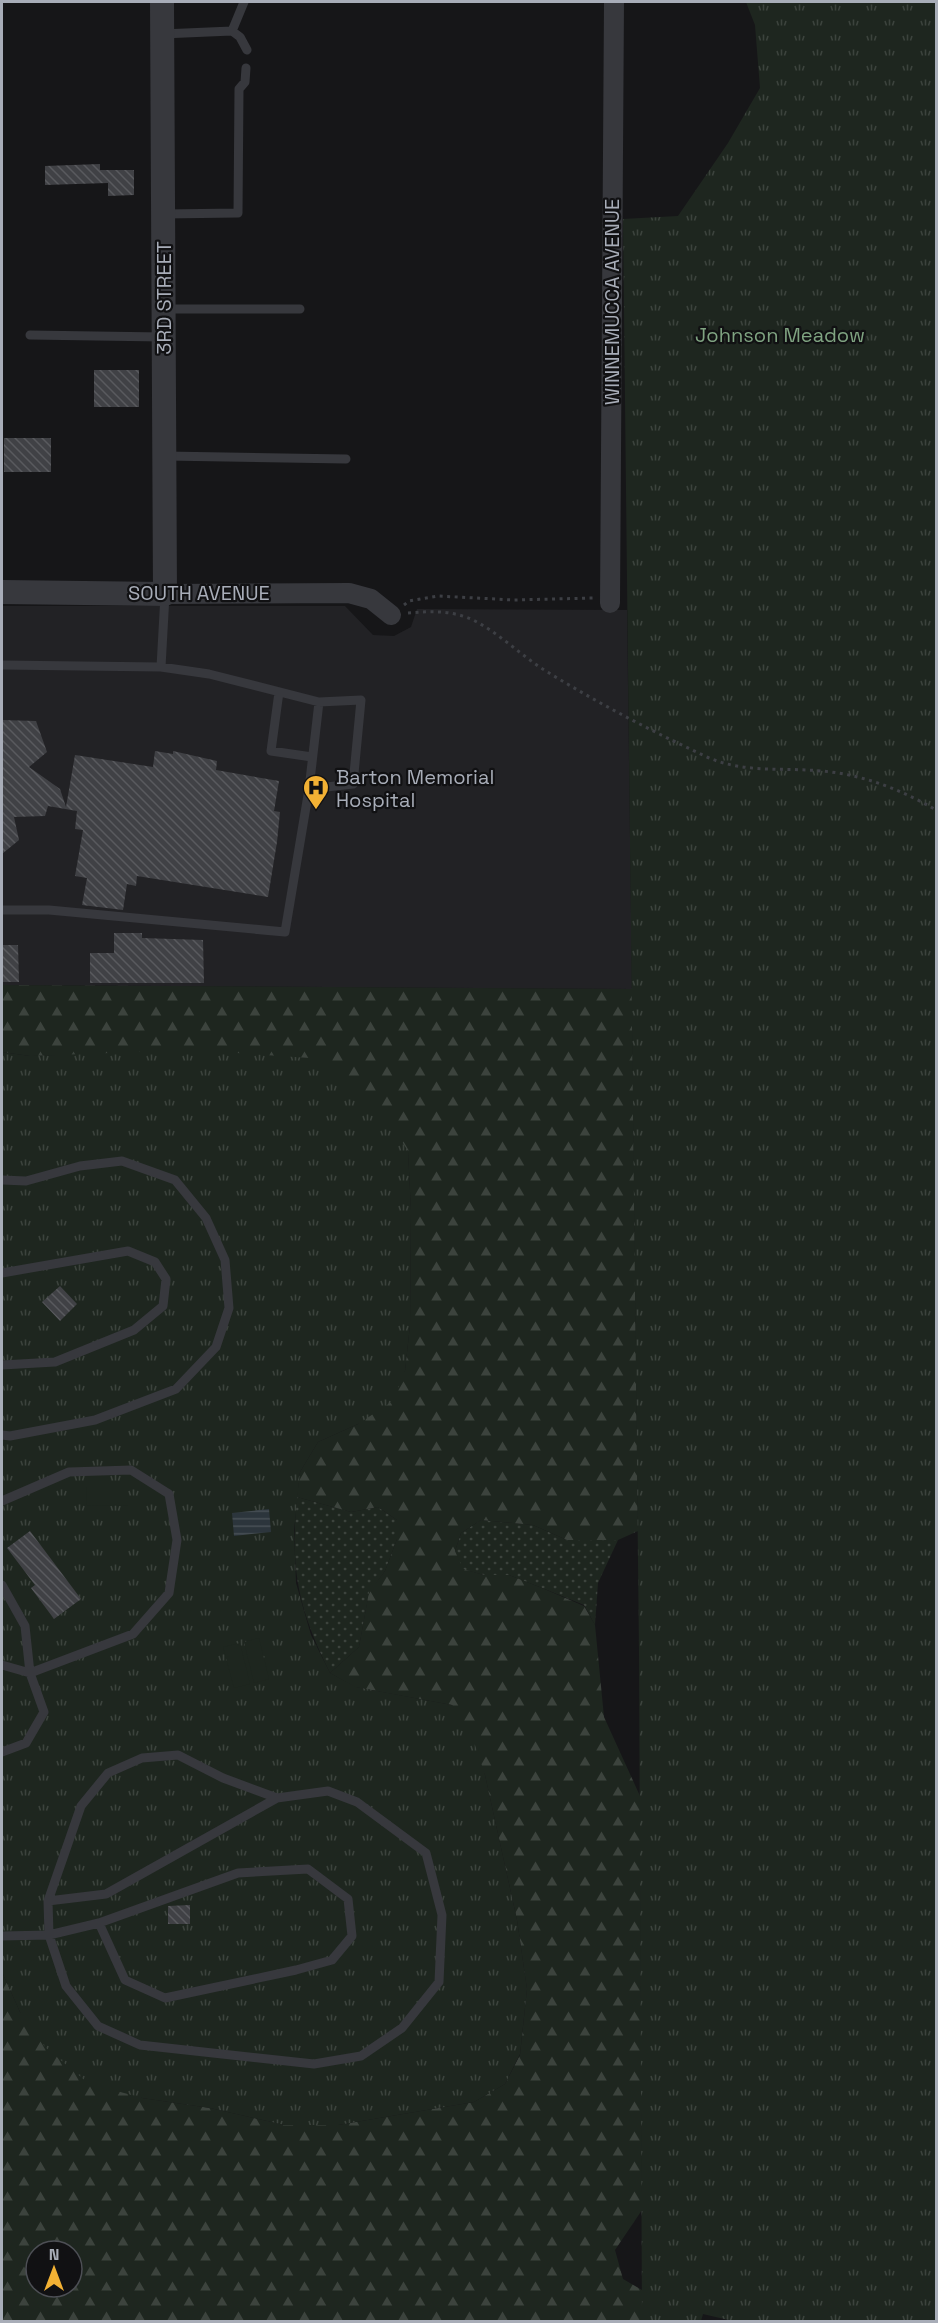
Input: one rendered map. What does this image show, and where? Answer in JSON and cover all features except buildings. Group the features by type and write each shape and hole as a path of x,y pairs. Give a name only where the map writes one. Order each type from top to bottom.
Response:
{"street":[{"name":"3RD STREET","path":"162,2 165,594"},
{"name":"WINNEMUCCA AVENUE","path":"610,603 614,2"},
{"name":"SOUTH AVENUE","path":"2,592 350,593 371,599 391,615"}],"lane":[{"path":"232,31 244,2"},
{"path":"162,34 232,31 240,37 247,50"},
{"path":"164,214 237,213 239,90 245,82 246,68"},
{"path":"165,309 300,309"},
{"path":"30,335 163,337"},
{"path":"165,456 346,459"},
{"path":"161,667 165,594"},
{"path":"2,665 161,667 209,674 319,702 362,700 353,784 309,789"},
{"path":"279,692 271,751 312,757"},
{"path":"2,910 50,910 285,932 309,789 319,702"},
{"path":"2,1180 26,1181 80,1166 122,1161 175,1180 206,1218 225,1260 229,1308 216,1347 176,1389 95,1420 10,1436 2,1435"},
{"path":"2,1273 128,1251 156,1262 166,1279 163,1306 134,1330 55,1362 2,1365"},
{"path":"2,1501 69,1472 131,1470 169,1494 177,1540 169,1593 133,1634 30,1673 2,1665"},
{"path":"2,1585 25,1626 30,1673 44,1712 26,1743 2,1752"},
{"path":"48,1901 106,1894 277,1798 328,1791 357,1802 426,1853 442,1915 439,1982 402,2028 361,2056 314,2064 140,2045 98,2026 66,1986 49,1935 48,1901 81,1806 108,1773 142,1758 178,1755 223,1778 277,1798"},
{"path":"2,1936 49,1935 99,1923 238,1873 308,1869 348,1899 352,1936 332,1960 297,1970 165,1998 125,1980 99,1923"}],"path":[{"path":"391,615 409,601 438,596 539,600 588,596 610,603"},
{"path":"391,615 431,610 451,612 475,621 541,667 603,704 726,764 736,767 822,771 860,777 914,798 936,810"}],"shaded area":[{"name":"Barton Memorial Hospital","path":"2,606 345,606 373,635 394,636 411,627 417,609 627,610 632,989 2,985"},
{"path":"269,1509 271,1532 234,1536 232,1513"}],"green space":[{"name":"Johnson Meadow","path":"746,2 936,2 936,2321 737,2322 703,2314 701,2321 642,2321 639,1649 623,219 678,216 728,143 760,88 755,25"},
{"path":"2,985 632,989 638,1531 618,1540 567,1540 533,1525 481,1520 461,1533 455,1551 463,1569 484,1575 509,1575 584,1606 595,1625 604,1717 640,1796 642,2210 615,2250 623,2279 642,2290 642,2321 2,2321 2,1972 20,2012 142,2098 210,2108 285,2125 338,2125 474,2102 505,2084 520,2055 527,1989 517,1920 485,1775 452,1705 355,1687 330,1673 359,1647 369,1592 385,1571 397,1539 397,1520 378,1507 351,1512 297,1497 300,1472 318,1442 358,1424 405,1371 410,1325 411,1211 408,1151 90,1055 30,1056 2,1052"},
{"path":"191,1050 310,1058 365,1094 387,1119 408,1151 411,1211 410,1325 405,1371 393,1401 358,1424 318,1442 300,1472 294,1531 296,1583 311,1635 330,1673 356,1687 452,1705 470,1730 485,1775 517,1920 527,1989 520,2054 505,2084 474,2102 338,2125 285,2125 210,2108 142,2098 88,2083 45,2047 20,2012 2,1972 2,1052 30,1056"},
{"path":"87,1487 128,1487 128,1506 86,1505"},
{"path":"297,1497 351,1512 378,1507 397,1520 397,1539 385,1571 369,1593 359,1647 330,1673 310,1628 299,1588 295,1546"},
{"path":"481,1520 533,1525 567,1540 618,1540 598,1583 595,1625 584,1605 509,1575 484,1575 462,1569 455,1551 461,1533"},
{"path":"259,1638 269,1679 254,1683 244,1642"},
{"path":"240,1643 250,1684 234,1688 223,1647"}],"place":[{"name":"Barton Memorial Hospital","path":"316,811"}]}
